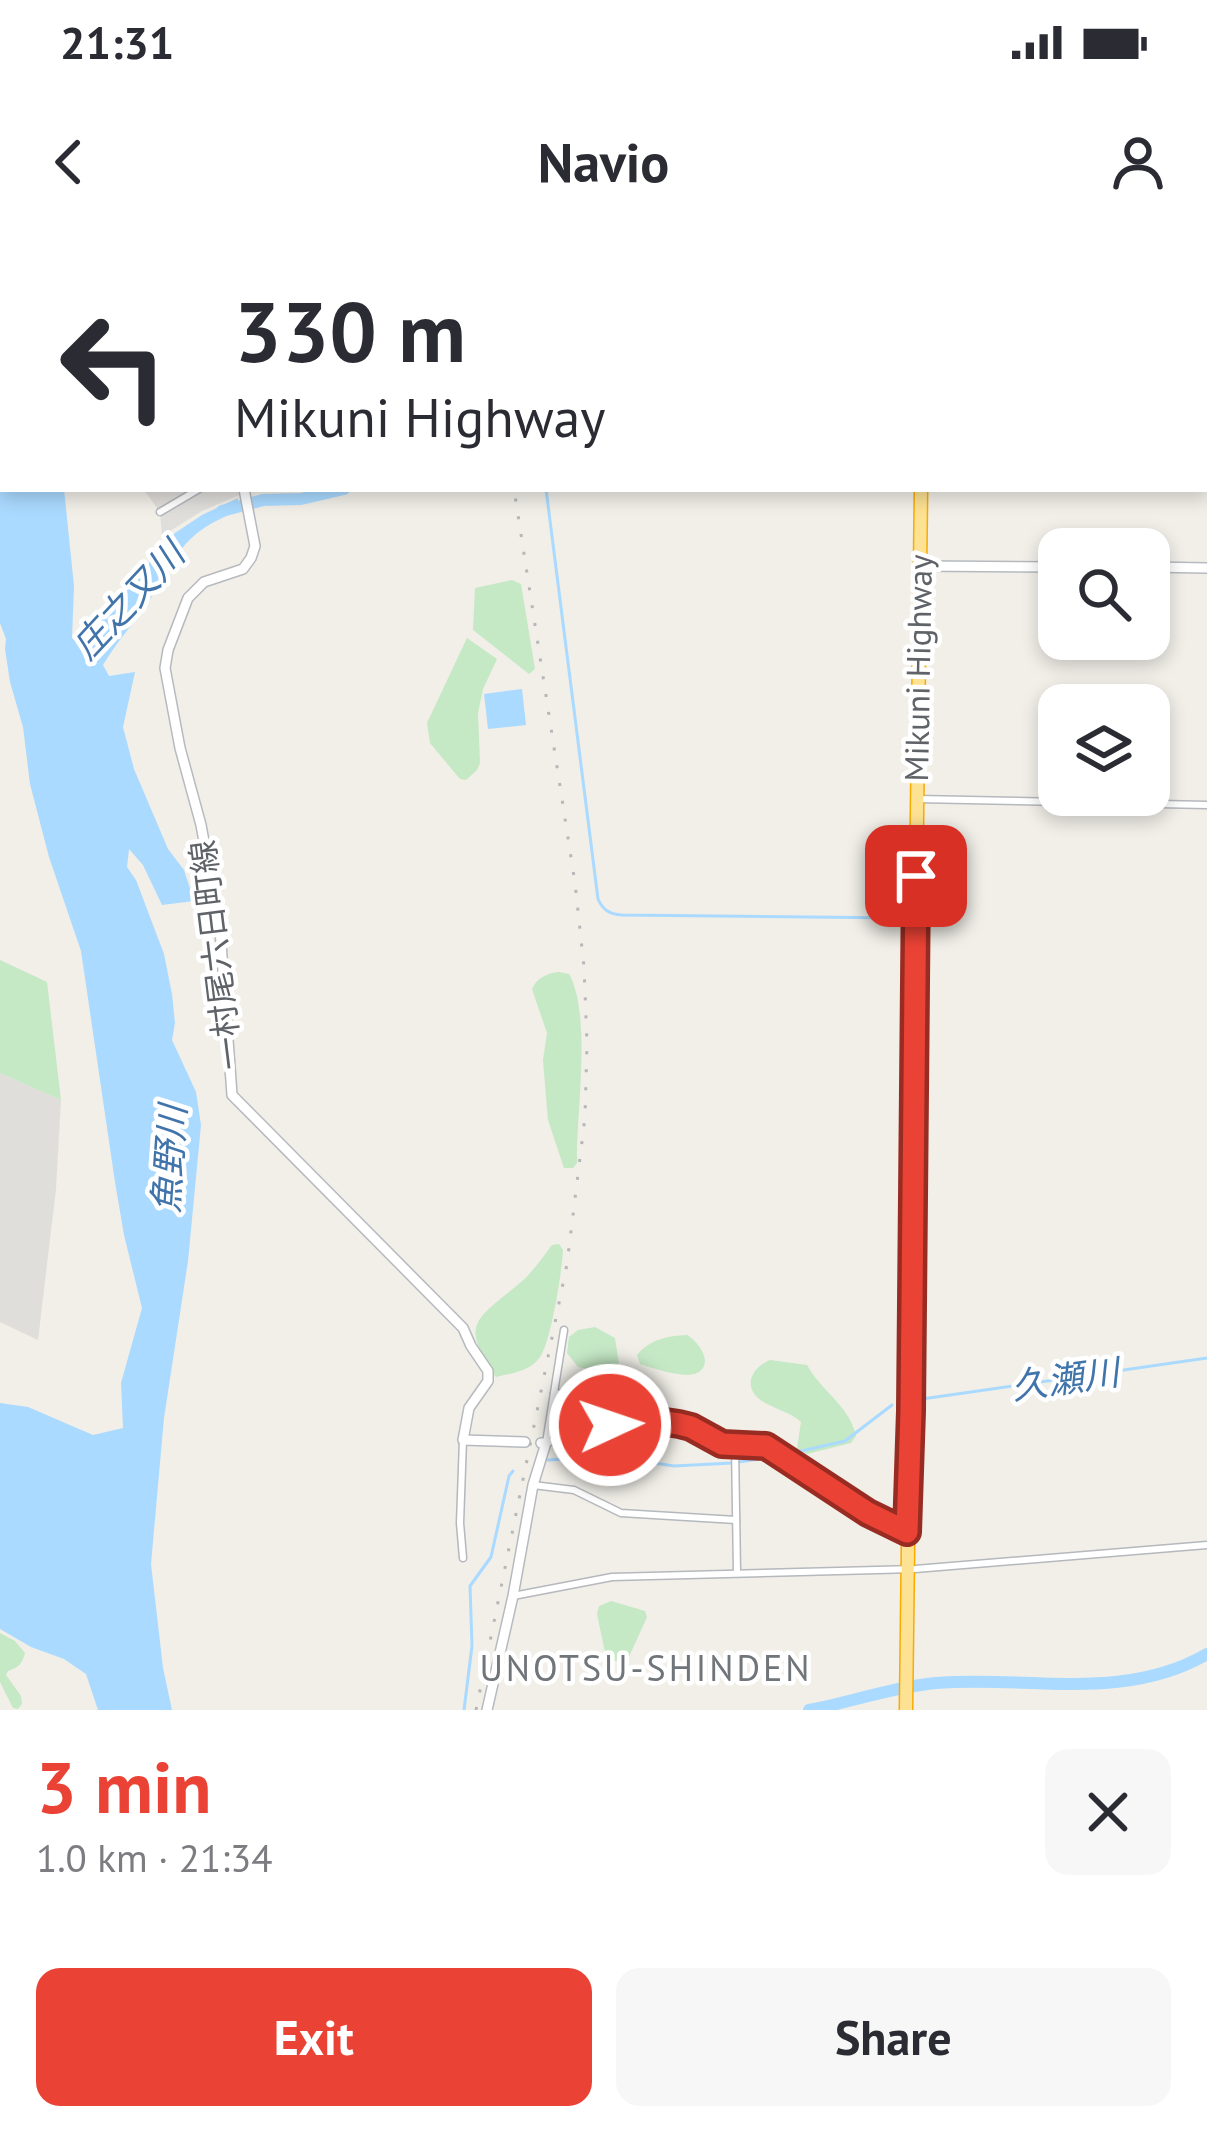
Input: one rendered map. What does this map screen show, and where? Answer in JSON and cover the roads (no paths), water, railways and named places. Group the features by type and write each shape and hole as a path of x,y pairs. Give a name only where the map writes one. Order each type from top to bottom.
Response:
{"highway":[{"name":"Mikuni Highway","path":"906,1704 920,492"}],"main road":[{"name":"一村尾六日町線","path":"244,492 255,546 243,568 204,583 188,598 165,668 220,929 232,1095 463,1328 488,1371 488,1381 469,1408 463,1440"},
{"path":"920,566 1038,567"},
{"path":"1170,567 1207,568"},
{"path":"463,1440 525,1442"},
{"path":"487,1710 543,1443"}],"street":[{"path":"160,512 194,492"},
{"path":"917,800 1207,805"},
{"path":"564,1330 543,1443 629,1421 691,1427 722,1444 773,1450 868,1513 907,1532"},
{"path":"554,1393 585,1396 587,1432"},
{"path":"463,1440 460,1522 464,1558"},
{"path":"735,1445 736,1572"},
{"path":"533,1485 574,1490 621,1513 736,1520"},
{"path":"513,1596 612,1577 907,1569 1207,1545"},
{"path":"496,1667 531,1665"}],"water":[{"name":"魚野川","path":"0,492 64,492 74,586 72,638 80,643 175,533 238,498 236,512 202,529 182,549 103,665 109,676 135,672 123,727 134,769 168,849 184,870 194,901 162,905 143,865 129,849 127,867 164,954 175,1023 172,1040 196,1092 201,1125 188,1261 164,1418 151,1564 172,1710 98,1710 86,1674 0,1629 0,1403 28,1407 93,1435 123,1428 121,1383 142,1308 124,1235 81,951 30,784 0,623"},
{"path":"522,689 526,725 488,729 484,694"}],"waterway":[{"name":"庄之又川","path":"222,511 263,500 331,492"},
{"path":"546,492 602,906 622,915 901,918"},
{"name":"久瀬川","path":"922,1399 1207,1358"},
{"name":"久瀬川","path":"788,1454 845,1441 892,1405"},
{"name":"久瀬川","path":"548,1460 609,1456 674,1466 778,1456"},
{"name":"久瀬川","path":"464,1710 472,1646 470,1586 491,1557 513,1471"},
{"path":"809,1710 936,1683 1108,1683 1175,1669 1207,1654"}],"railway":[{"path":"476,1710 567,1264 585,1117 584,967 575,883 514,492"}],"district":[{"name":"UNOTSU-SHINDEN","path":"646,1668"}]}
